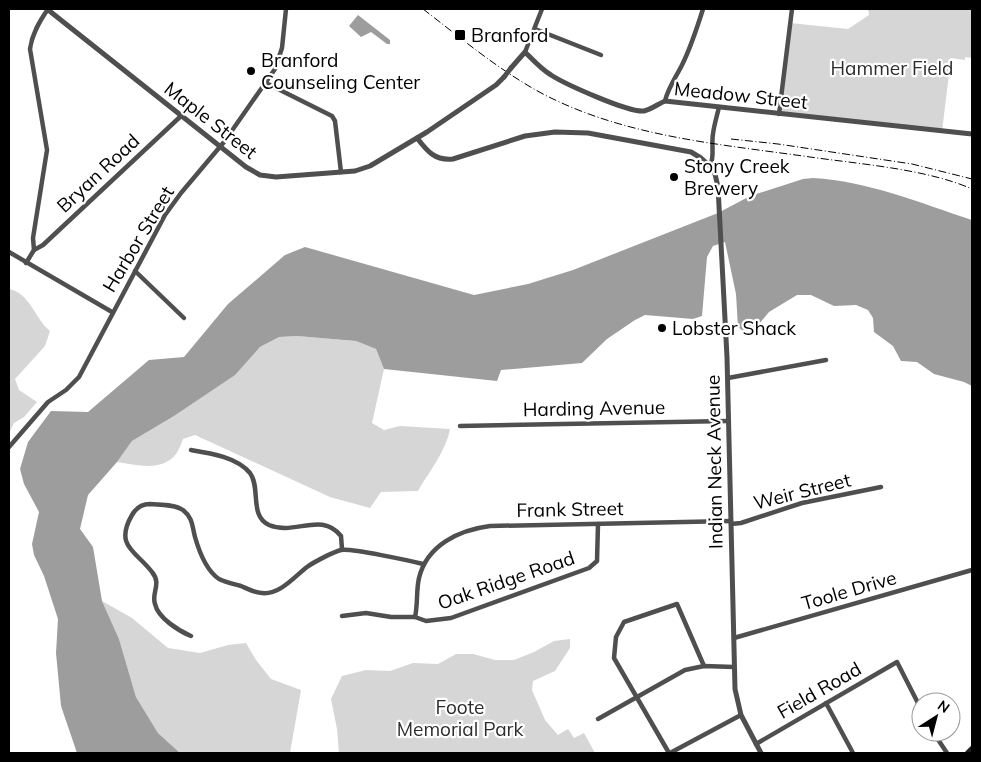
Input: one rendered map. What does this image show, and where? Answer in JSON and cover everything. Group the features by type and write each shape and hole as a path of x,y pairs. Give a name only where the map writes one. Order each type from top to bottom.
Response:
{"main road":[{"path":"968,753 972,749"}],"street":[{"path":"26,263 34,250 33,238 47,150 30,49 35,30 47,9"},
{"name":"Maple Street","path":"47,9 250,170 266,176 276,177 355,171 370,166 417,138 496,85 525,52"},
{"name":"Harbor Street","path":"9,447 48,402 66,390 79,377 112,312 173,203 219,147 266,83 279,60 286,9"},
{"path":"525,52 542,9"},
{"path":"665,101 667,92 683,64 693,40 703,9"},
{"path":"779,114 792,9"},
{"path":"535,29 601,55"},
{"name":"Meadow Street","path":"525,52 549,74 560,81 623,106 642,111 665,101 972,134"},
{"path":"266,83 332,116 335,121 341,172"},
{"name":"Indian Neck Avenue","path":"719,107 713,133 711,148 713,159 710,166 717,180 728,378 734,667 736,697 741,715 761,753"},
{"name":"Bryan Road","path":"34,250 43,245 181,116"},
{"path":"417,138 433,155 446,160 525,136 555,132 588,133 684,150 696,155 710,166"},
{"path":"9,252 112,312"},
{"path":"135,271 184,318"},
{"path":"728,378 826,360"},
{"name":"Harding Avenue","path":"460,426 728,421"},
{"path":"191,450 225,458 246,468 254,480 258,512 265,522 283,528 320,524 328,525 337,530 341,536 342,550"},
{"name":"Weir Street","path":"731,523 741,523 772,511 802,503 881,487"},
{"path":"191,636 171,626 159,612 154,604 157,581 153,572 130,549 126,541 125,528 138,508 145,504 177,507 183,510 192,520 195,537 208,568 215,576 221,580 263,594 272,593 293,580 308,567 342,550 423,564 418,586 418,604 415,618"},
{"name":"Frank Street","path":"423,564 430,554 447,540 455,535 478,527 731,523"},
{"name":"Oak Ridge Road","path":"342,616 366,613 415,618 426,621 451,618 589,568 597,561 598,524"},
{"name":"Toole Drive","path":"734,638 972,570"},
{"path":"704,666 677,604 624,622 616,637 614,658 669,753 741,715"},
{"name":"Field Road","path":"756,744 897,662 912,692"},
{"path":"598,719 686,670 704,666 734,667"},
{"path":"826,703 853,753"},
{"path":"940,742 947,753"}],"green space":[{"name":"Hammer Field","path":"868,9 972,9 972,58 965,57 965,60 951,58 942,131 779,114 790,23 848,29 869,15"},
{"path":"9,289 16,291 27,301 50,331 45,346 15,379 19,390 37,402 24,417 14,423 9,433"},
{"path":"297,336 356,341 376,349 384,369 372,423 384,430 400,426 450,429 441,453 418,491 381,492 370,508 330,497 195,435 183,439 176,454 164,463 141,466 117,462 132,441 174,416 234,375 260,347 279,337"},
{"path":"102,601 132,618 168,648 200,653 228,645 246,643 271,679 301,690 290,753 180,753 158,733 136,697 119,639"},
{"name":"Foote Memorial Park","path":"570,639 570,648 555,671 533,681 532,690 545,720 558,735 568,729 574,738 584,733 595,753 339,753 337,729 331,699 342,676 366,670 390,671 413,663 438,664 456,654 473,654 495,660 514,660 554,641"}],"shaded area":[{"path":"358,15 390,40 390,44 387,44 371,32 361,37 349,26"},
{"path":"813,178 854,183 874,188 972,220 972,386 934,374 917,362 901,361 893,346 874,332 873,318 868,310 856,305 834,306 811,295 797,295 769,312 754,330 743,331 738,327 736,294 725,242 713,246 707,257 702,316 693,319 645,315 607,339 582,363 501,370 497,381 384,369 376,349 356,341 297,336 279,337 260,347 235,375 174,416 132,441 117,462 88,495 80,529 93,547 102,601 119,639 136,697 158,733 180,753 77,753 61,706 56,653 58,619 44,576 34,555 32,544 39,512 24,484 20,469 28,442 51,411 88,412 149,360 184,357 228,304 285,255 305,247 474,295 528,284 573,270 718,213 750,196 803,179"}],"railway":[{"path":"423,9 482,54 527,85 575,109 607,120 674,137 707,143 914,172 954,182 972,189"},
{"path":"731,139 912,164 972,179"}],"place":[{"name":"Branford","path":"460,35"},
{"name":"Branford Counseling Center","path":"251,71"},
{"name":"Stony Creek Brewery","path":"674,177"},
{"name":"Lobster Shack","path":"662,328"}]}
